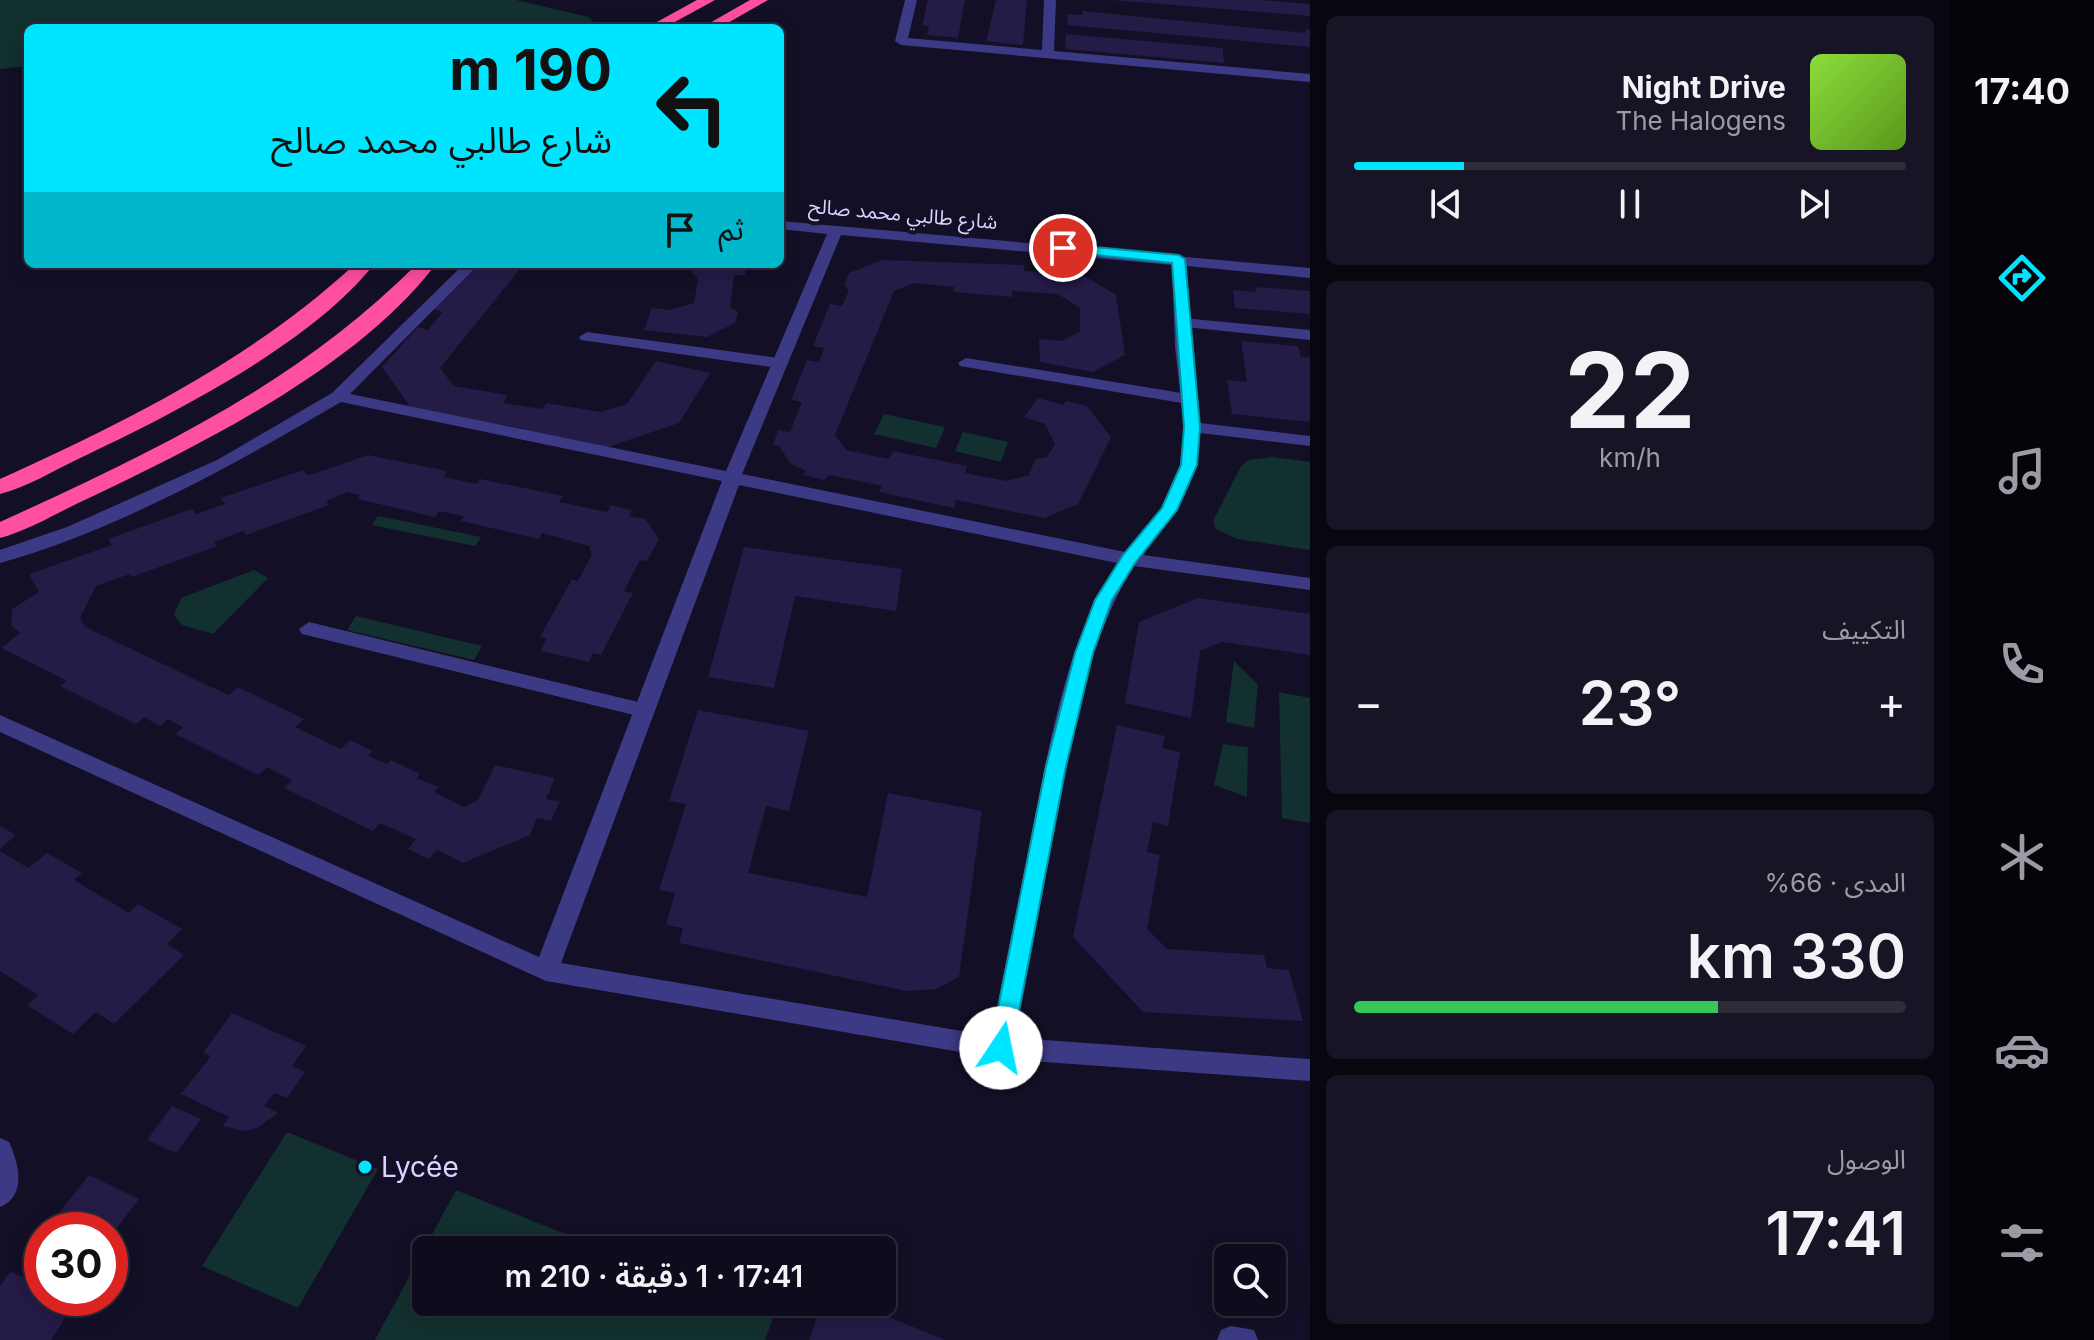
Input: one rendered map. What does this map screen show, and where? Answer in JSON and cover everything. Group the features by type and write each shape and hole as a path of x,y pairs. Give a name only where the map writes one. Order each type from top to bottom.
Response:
{"highway":[{"path":"661,24 708,0"},
{"path":"716,24 761,0"},
{"path":"0,487 82,450 211,382 314,313 361,268"},
{"path":"0,531 200,435 269,394 349,338 423,268"}],"street":[{"path":"911,0 901,41 1310,78"},
{"path":"1048,54 1050,0"},
{"name":"شارع طالبي محمد صالح","path":"784,225 1310,273"},
{"path":"546,971 642,710 733,476 836,229"},
{"path":"1001,1048 1056,766 1084,653 1103,600 1129,559 1169,510 1189,465 1192,427 1179,259"},
{"path":"0,557 73,531 223,464 338,397 468,268"},
{"path":"1182,323 1310,335"},
{"path":"587,337 778,363"},
{"path":"966,363 1188,399"},
{"path":"338,397 1129,559 1310,584"},
{"path":"1192,427 1310,441"},
{"path":"309,629 642,710"},
{"path":"0,723 546,971 1001,1048 1310,1070"},
{"path":"0,1150 6,1187 0,1195"},
{"path":"1231,1340 1244,1340"}],"green space":[{"path":"0,0 516,0 589,17 595,24 24,24 24,66 0,69"},
{"path":"884,414 945,427 936,448 874,434"},
{"path":"963,432 1008,442 1001,462 955,451"},
{"path":"1272,457 1310,462 1310,550 1237,539 1216,529 1213,521 1241,466 1249,460"},
{"path":"378,516 481,537 475,546 372,525"},
{"path":"254,570 268,578 213,634 182,625 174,615 181,598"},
{"path":"356,616 482,646 474,660 347,630"},
{"path":"1234,661 1258,685 1254,728 1226,722"},
{"path":"1279,692 1310,698 1310,823 1282,818"},
{"path":"1223,744 1248,747 1247,797 1214,785"},
{"path":"287,1132 378,1169 298,1308 202,1266"},
{"path":"456,1190 570,1236 431,1236"},
{"path":"412,1271 412,1316 773,1318 765,1340 375,1340"}],"building":[{"path":"928,0 965,0 958,38 927,35 929,26 922,25"},
{"path":"996,0 1027,0 1023,45 986,41"},
{"path":"1111,0 1261,0 1310,4 1310,16"},
{"path":"1082,11 1306,33 1305,29 1310,30 1310,47 1067,25 1068,14 1082,15"},
{"path":"1066,34 1223,48 1224,63 1065,49"},
{"path":"882,260 1024,265 1024,271 1083,275 1116,295 1125,355 1093,372 1040,362 1039,339 1061,341 1080,332 1080,308 1058,294 1012,291 1012,297 953,292 954,287 914,283 894,291 835,435 846,450 889,459 893,451 967,466 965,473 1006,481 1029,475 1035,459 1047,457 1055,444 1045,424 1024,417 1038,398 1063,405 1067,401 1087,406 1111,437 1078,504 1044,518 956,500 954,508 879,492 882,486 830,475 824,480 803,475 806,471 791,464 779,446 773,445 778,430 790,432 802,402 791,400 807,360 819,362 824,348 813,346 830,304 842,306 849,290 844,286 849,273"},
{"path":"468,268 521,268 440,368 454,386 507,395 503,403 543,409 546,403 601,412 627,404 656,361 710,373 679,423 599,450 521,434 524,429 498,424 494,430 416,415 382,367 418,327 428,330 443,312 432,309"},
{"path":"688,268 746,268 745,275 734,275 730,307 738,312 735,323 707,337 644,330 652,308 670,310 694,303 698,279"},
{"path":"1255,287 1310,291 1310,314 1235,308 1233,290 1256,292"},
{"path":"1241,341 1298,346 1301,357 1310,358 1310,422 1232,414 1227,380 1247,382"},
{"path":"368,455 447,471 443,477 477,484 480,479 563,496 559,502 607,512 611,505 632,510 629,516 645,519 659,539 647,561 640,560 624,591 633,593 601,655 593,653 589,662 541,651 547,638 540,637 572,579 578,581 592,555 589,546 542,533 539,539 461,521 464,516 439,511 435,517 357,499 360,495 348,492 326,501 329,505 246,535 243,531 214,542 217,546 132,577 130,574 96,586 80,618 85,627 229,695 238,687 304,719 295,727 341,749 350,740 372,751 368,756 387,764 391,760 420,774 417,778 439,787 434,792 464,807 478,800 495,765 555,778 546,799 560,801 551,821 537,818 530,835 463,863 437,850 429,859 408,849 416,839 380,823 373,831 284,788 292,780 267,767 258,775 175,734 183,727 168,719 160,726 144,717 136,724 60,686 67,681 1,648 20,633 11,625 12,609 39,592 29,574 112,545 108,539 192,509 196,514 225,504 221,498 303,470 307,475"},
{"path":"744,547 902,569 896,611 795,596 774,688 708,677"},
{"path":"1198,598 1310,614 1310,655 1222,642 1200,651 1191,718 1125,703 1139,622"},
{"path":"698,710 809,731 789,811 766,806 748,873 867,897 888,793 982,811 959,977 936,989 907,991 679,943 683,928 666,925 675,893 659,890 686,804 669,801"},
{"path":"1117,725 1165,736 1162,748 1180,752 1168,826 1153,822 1147,852 1160,855 1147,929 1167,949 1264,955 1267,968 1289,970 1303,1021 1143,1012 1073,937"},
{"path":"0,826 16,835 0,849"},
{"path":"0,851 28,868 47,853 82,873 74,880 129,913 138,904 182,929 167,944 184,955 114,1024 96,1012 73,1034 27,1005 38,995 0,971"},
{"path":"232,1013 306,1046 292,1066 305,1072 287,1098 274,1093 264,1106 278,1113 257,1128 245,1131 223,1126 229,1117 181,1094 211,1056 203,1053"},
{"path":"172,1106 201,1119 176,1153 147,1140"},
{"path":"89,1175 139,1199 128,1213 60,1212"},
{"path":"10,1272 24,1277 24,1316 66,1316 51,1340 0,1340 0,1286"},
{"path":"817,1316 886,1316 945,1340 809,1340"}],"place":[{"name":"Lycée","path":"365,1167"}],"route":[{"path":"1001,1048 1056,766 1084,653 1103,600 1129,559 1169,510 1189,465 1192,427 1183,347 1179,259 1063,248"}]}
